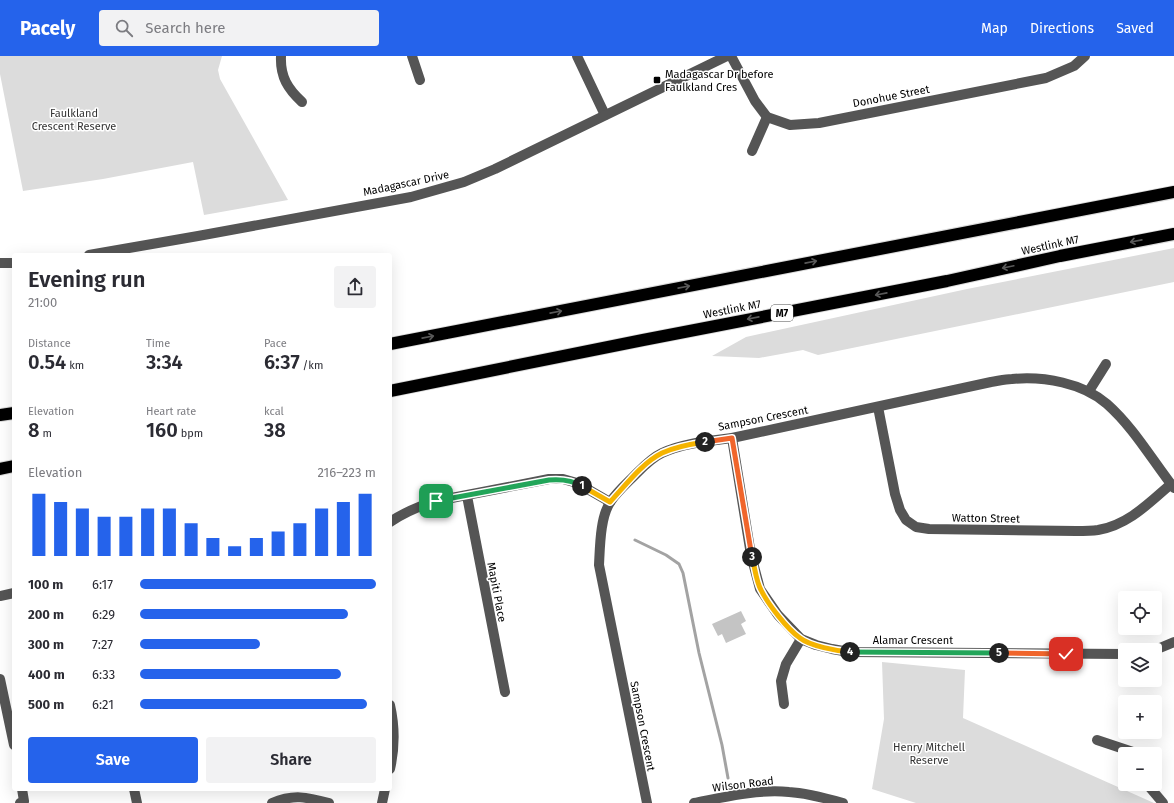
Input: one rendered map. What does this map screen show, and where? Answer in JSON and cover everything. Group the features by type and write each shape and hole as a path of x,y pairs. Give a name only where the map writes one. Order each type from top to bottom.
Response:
{"highway":[{"path":"392,344 1174,192"},
{"name":"Westlink M7","path":"392,391 947,281 1060,256 1174,234"},
{"path":"0,415 12,413"},
{"path":"0,465 12,463"},
{"path":"0,469 12,466"}],"street":[{"path":"281,56 282,73 286,83 291,92 302,102"},
{"path":"412,56 412,60 420,80"},
{"path":"577,56 605,115"},
{"name":"Madagascar Drive","path":"100,253 411,197 445,188 495,170 727,56"},
{"path":"731,56 755,101 767,117 752,151"},
{"name":"Donohue Street","path":"767,117 790,125 819,123 1046,78 1074,66 1085,56"},
{"path":"0,263 12,264"},
{"path":"1088,391 1106,364"},
{"name":"Sampson Crescent","path":"647,803 599,565 602,528 610,502 646,464 662,453 694,444 732,438 991,382 1013,378 1040,379 1065,383 1088,391 1107,404 1125,423 1172,486"},
{"name":"Watton Street","path":"878,407 895,494 900,510 906,520 916,527 929,529 1098,530 1114,526 1128,519 1172,486"},
{"name":"Alamar Crescent","path":"732,438 751,555 760,589 778,615 800,639 826,648 849,652 1118,654"},
{"path":"392,521 402,514 436,501 549,480 563,479 577,483 610,502"},
{"name":"Mapiti Place","path":"467,496 505,692"},
{"path":"0,596 12,593"},
{"path":"784,704 781,681 786,664 800,639"},
{"path":"1162,647 1174,642"},
{"path":"0,679 12,735"},
{"path":"392,713 395,735 392,759"},
{"path":"1097,740 1118,747"},
{"path":"22,791 22,802"},
{"path":"134,791 137,803"},
{"path":"382,803 385,791"},
{"name":"Wilson Road","path":"694,803 742,794 776,791 806,794 843,803"},
{"path":"1153,791 1163,803"},
{"path":"272,803 296,797 329,803"}],"green space":[{"name":"Faulkland Crescent Reserve","path":"0,56 222,56 218,70 220,79 288,200 204,215 193,162 103,179 23,191 0,74"},
{"path":"1174,248 1174,282 818,355 803,350 759,358 712,356 746,337 967,289"},
{"name":"Henry Mitchell Reserve","path":"882,662 965,670 963,718 1118,787 1118,791 1127,791 1154,803 916,803 872,789 884,719"}],"building":[{"path":"741,611 746,621 741,624 746,634 726,643 722,634 718,636 712,624"}],"waterway":[{"path":"635,540 666,555 679,564 683,573 699,653 722,745 728,778"}],"place":[{"name":"Madagascar Dr before Faulkland Cres","path":"657,80"}],"route":[{"path":"436,501 549,480 563,479 577,483 610,502 646,464 662,453 694,444 732,438 751,555 760,589 778,615 800,639 816,645 849,652 1066,654"}]}
